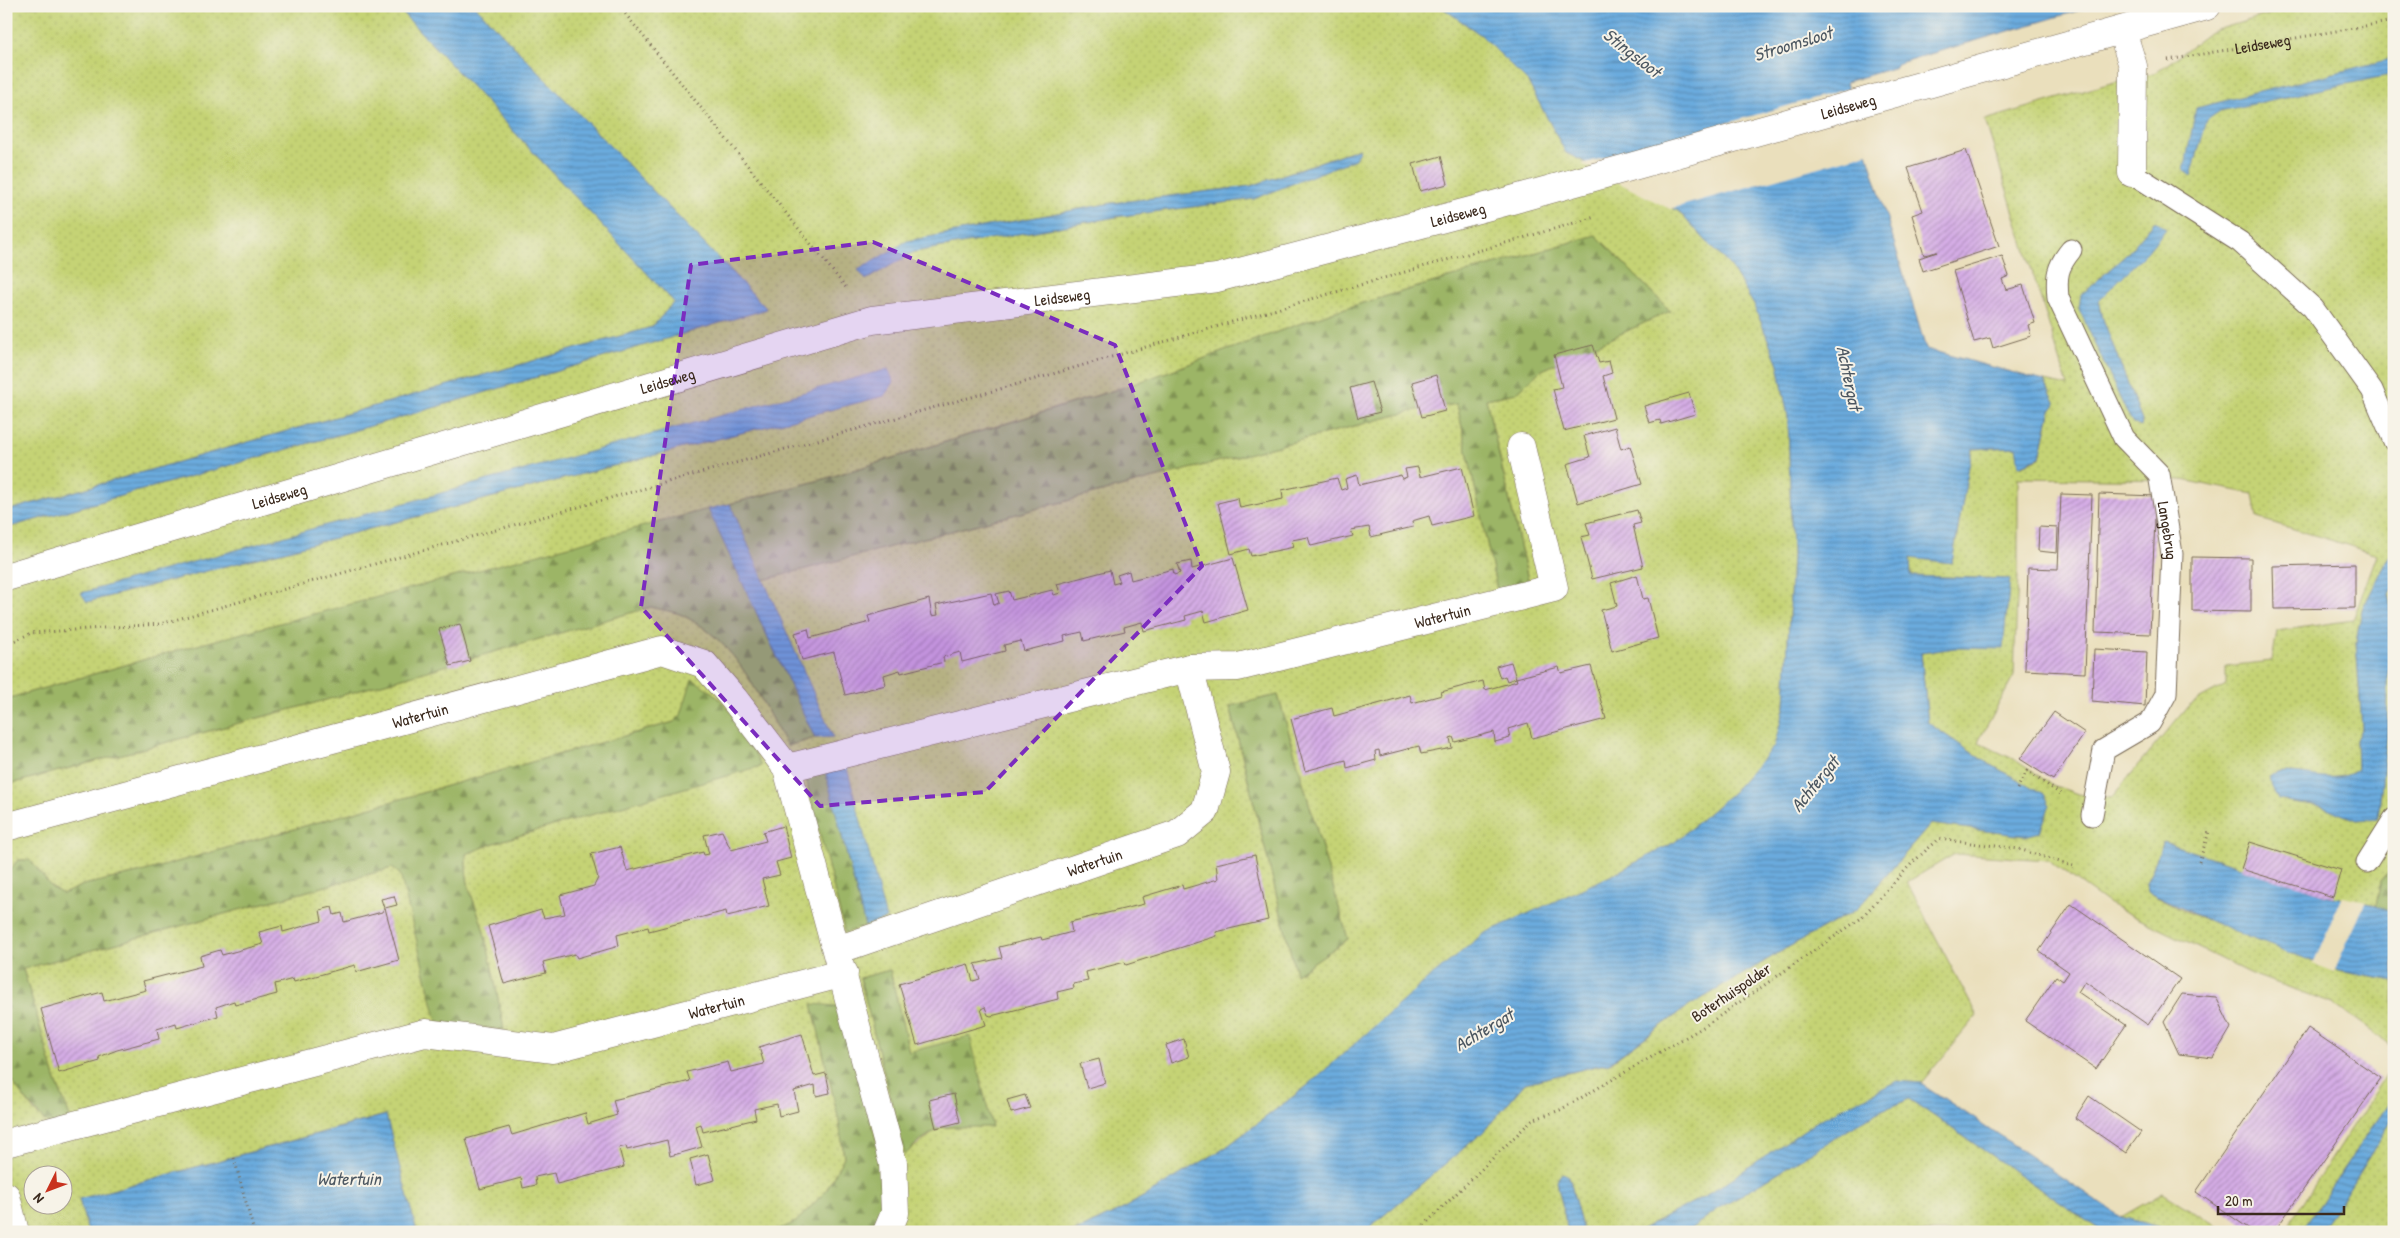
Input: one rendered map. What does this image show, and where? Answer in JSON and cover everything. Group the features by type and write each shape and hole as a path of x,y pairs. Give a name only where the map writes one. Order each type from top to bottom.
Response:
{"street":[{"name":"Leidseweg","path":"6,576 872,320 1217,278 1501,203 1979,68 2122,31 2207,6"},
{"path":"2122,31 2133,66 2132,173"},
{"name":"Watertuin","path":"787,768 1189,668 1238,667 1554,588 1521,447"},
{"name":"Watertuin","path":"6,827 662,650 704,664 734,699 787,768 893,1163 895,1213 887,1232"},
{"name":"Watertuin","path":"6,1143 425,1034 553,1049 840,961 1177,834 1204,811 1216,772 1189,668"},
{"path":"6,1196 15,1232"}],"lane":[{"path":"2132,173 2240,242 2313,308 2372,390 2394,441"},
{"name":"Langebrug","path":"2071,250 2060,262 2056,281 2058,298 2124,438 2159,474 2172,554 2166,694 2150,723 2104,750 2092,815"},
{"path":"2367,862 2394,819"}],"path":[{"path":"619,6 872,320"},
{"name":"Leidseweg","path":"2133,66 2394,21"},
{"path":"6,646 31,633 160,624 1015,385 1512,241"},
{"path":"2017,789 2027,771 2092,815"},
{"path":"2199,862 2210,829"},
{"name":"Boterhuispolder","path":"1417,1232 1532,1120 1560,1110 1705,1026 1860,919 1939,839 2019,849 2073,866"},
{"path":"234,1158 254,1232"}],"highlighted area":[{"path":"873,242 1115,345 1202,566 985,792 820,806 641,607 691,265"}],"green space":[{"path":"6,6 396,6 674,302 652,327 6,511"},
{"path":"475,6 1440,6 1481,35 1528,82 1566,153 1627,182 1678,211 1731,267 1754,305 1778,364 1788,417 1792,554 1785,706 1774,747 1734,791 1675,842 1610,876 1307,1086 1225,1148 1121,1210 1075,1232 993,1232 974,1228 957,1228 951,1232 869,1232 892,1191 819,1035 839,1121 844,1157 826,1191 796,1222 774,1232 417,1232 385,1115 79,1199 88,1232 6,1232 6,1072 33,1110 49,1125 71,1120 55,1078 23,969 392,868 400,874 504,1030 490,956 469,886 466,854 497,842 760,766 681,715 674,722 138,873 83,885 63,894 52,888 30,860 18,860 6,875 6,785 322,701 651,607 684,616 703,627 719,641 745,673 787,746 815,738 833,737 763,580 1416,410 1457,404 1499,599 1531,592 1486,399 1516,393 1540,371 1670,311 1596,235 1332,312 1134,384 824,479 164,654 6,699 6,528 392,420 767,309","holes":["1359,148 1254,199 1122,216 914,252 907,241 1112,203 1251,186","894,382 884,396 87,602 82,593","1278,695 1348,939 1296,974 1230,707","890,970 909,1053 992,1126 941,1127 905,1154 860,978"]},
{"path":"2296,6 2394,6 2394,554 2388,558 2362,610 2356,642 2362,727 2356,740 2357,770 2348,775 2328,778 2276,773 2278,800 2322,806 2357,820 2378,818 2387,737 2390,594 2394,587 2394,866 2381,881 2376,905 2333,897 2164,842 2146,883 2147,892 2182,910 2339,971 2394,981 2394,1048 2333,1003 2251,974 2111,905 2048,860 1955,854 1907,882 1977,1016 1921,1083 1897,1081 1710,1193 1638,1232 1583,1232 1569,1176 1557,1181 1568,1232 1364,1232 1483,1132 1525,1083 1610,1063 1686,1008 1857,909 1931,824 2025,836 2044,794 1984,761 1928,723 1921,653 1955,648 2009,579 1911,576 1910,557 1952,563 1972,449 2016,447 2020,466 2040,458 2050,412 2056,404 2044,381 2068,386 1985,120 2111,83 2157,72 2210,32","holes":["2155,221 2165,229 2147,252 2099,300 2103,319 2142,421 2141,427 2133,423 2126,411 2079,308 2097,280 2126,255","2018,478 2183,480 2253,494 2257,518 2377,554 2353,620 2277,631 2272,661 2226,666 2226,685 2189,705 2111,798 2078,794 2052,785 2015,760 1978,742 2014,676 2018,573"]},
{"path":"1596,235 1670,311 1540,371 1516,393 1486,399 1531,593 1499,599 1457,404 1416,410 763,580 730,504 824,479 1031,416 1134,384 1332,312"},
{"path":"708,509 815,738 787,746 745,673 719,641 703,627 680,614 651,607 322,701 6,785 6,699 164,654"},
{"path":"692,679 718,697 727,707 741,727 761,766 497,842 466,854 469,886 484,932 504,1030 437,1022 400,874 392,868 23,969 55,1078 71,1120 49,1125 26,1100 6,1072 6,875 18,860 30,860 52,888 63,894 83,885 138,873 674,722 681,715"},
{"path":"1278,695 1348,939 1296,974 1230,706"},
{"path":"825,770 865,926 845,933 805,775"},
{"path":"2394,866 2394,912 2376,905 2381,881"},
{"path":"890,970 909,1052 970,1036 992,1127 941,1127 918,1142 905,1155 860,978"},
{"path":"812,1004 837,1006 892,1192 869,1232 774,1232 796,1222 826,1191 844,1157 839,1121"},
{"path":"2394,1063 2394,1096 2301,1232 2284,1232"},
{"path":"1909,1099 2103,1232 1686,1232 1718,1209 1876,1113"},
{"path":"2394,1117 2394,1232 2319,1232 2334,1212"},
{"path":"2163,1193 2226,1232 2178,1232 2121,1217"}],"water":[{"path":"396,6 475,6 767,309 392,420 6,528 6,511 652,327 674,302"},
{"path":"1440,6 2094,6 1896,64 1896,67 1846,82 1926,349 2044,381 2056,404 2050,412 2040,457 2019,466 2016,447 1972,449 1952,563 1910,558 1911,576 2010,579 2003,649 1955,648 1921,653 1928,723 1984,761 2044,794 2050,805 2040,832 2025,836 1931,824 1857,909 1686,1008 1609,1063 1525,1083 1483,1132 1364,1232 1075,1232 1121,1210 1225,1148 1307,1086 1422,984 1483,934 1610,876 1675,842 1734,791 1774,746 1785,706 1792,554 1788,417 1778,364 1754,305 1731,267 1678,211 1627,182 1566,153 1528,82 1481,35"},
{"path":"2394,58 2394,74 2220,111 2207,120 2191,176 2184,171 2196,108"},
{"path":"1360,148 1355,159 1254,199 1122,216 914,252 866,280 858,270 907,241 1112,203 1251,186"},
{"path":"2155,221 2166,229 2147,252 2099,300 2103,319 2142,421 2141,427 2133,423 2126,411 2079,309 2081,295 2126,255"},
{"path":"888,369 894,382 884,396 87,602 81,593"},
{"path":"730,504 833,737 815,738 708,509"},
{"path":"2394,554 2394,587 2390,594 2387,737 2378,818 2357,820 2322,806 2278,800 2268,778 2278,774 2288,773 2336,777 2347,775 2357,770 2356,740 2362,727 2356,642 2362,610 2388,558"},
{"path":"846,764 886,919 865,926 825,770"},
{"path":"2164,842 2333,897 2376,905 2394,912 2394,981 2339,971 2232,931 2147,892 2146,883"},
{"path":"1897,1081 1921,1083 2121,1217 2178,1232 2103,1232 1909,1099 1876,1113 1718,1209 1686,1232 1638,1232 1710,1193 1819,1120"},
{"path":"2394,1096 2394,1117 2334,1212 2319,1232 2301,1232"},
{"name":"Watertuin","path":"386,1115 417,1232 88,1232 79,1199"},
{"path":"1563,1173 1569,1176 1583,1232 1568,1232 1557,1181"}],"pier":[{"path":"1850,88 1868,153 1670,209 1582,164"},
{"path":"2342,896 2366,901 2334,972 2313,964"}],"building":[{"path":"1966,150 1999,246 1923,271 1919,258 1937,252 1924,255 1912,215 1923,211 1908,168"},
{"path":"1441,156 1448,184 1420,191 1413,164"},
{"path":"2002,256 2009,276 2002,279 2006,290 2023,285 2035,323 2028,325 2031,336 1993,348 1990,338 1974,342 1953,271"},
{"path":"1593,345 1599,363 1609,361 1612,373 1603,376 1614,418 1564,431 1553,389 1562,387 1554,355"},
{"path":"1436,375 1445,411 1422,417 1412,382"},
{"path":"1371,382 1380,412 1358,418 1350,388"},
{"path":"1689,393 1695,414 1661,424 1660,420 1649,423 1644,406"},
{"path":"1615,427 1621,449 1630,446 1642,484 1578,503 1567,464 1590,457 1584,436"},
{"path":"1418,467 1420,477 1462,467 1474,516 1432,526 1429,516 1412,521 1413,527 1371,537 1369,527 1351,530 1353,536 1311,546 1308,537 1292,540 1294,547 1251,556 1249,549 1231,554 1218,503 1238,498 1240,508 1283,499 1282,490 1337,478 1341,490 1347,488 1345,479 1357,475 1359,485 1401,475 1402,479 1407,477 1405,469"},
{"path":"2061,494 2092,495 2085,673 2025,670 2028,568 2058,569"},
{"path":"2099,494 2156,496 2150,634 2095,632"},
{"path":"1637,510 1641,523 1633,525 1643,567 1592,579 1581,537 1590,535 1586,523"},
{"path":"2039,527 2058,528 2057,553 2038,551"},
{"path":"2192,557 2251,558 2251,612 2192,611"},
{"path":"1233,558 1248,610 1206,622 1203,611 1185,616 1186,620 1144,631 1142,622 1124,627 1125,631 1084,641 1082,632 1064,636 1065,641 1024,651 1021,641 1004,645 1005,651 962,662 960,652 943,657 944,662 901,673 900,670 884,675 886,685 845,695 834,652 802,660 795,633 808,629 810,638 870,622 868,616 929,599 932,616 938,615 936,605 991,593 994,605 999,603 996,594 1009,591 1012,600 1052,590 1054,595 1060,593 1057,584 1110,570 1113,584 1120,582 1117,575 1129,571 1131,580 1173,569 1174,575 1180,573 1177,564 1191,561 1192,569"},
{"path":"2355,564 2355,608 2274,609 2273,566"},
{"path":"1637,575 1643,599 1648,598 1658,638 1612,651 1601,610 1617,606 1611,583"},
{"path":"460,624 470,661 450,666 439,629"},
{"path":"2094,649 2147,652 2145,706 2092,701"},
{"path":"1511,662 1516,678 1507,681 1505,676 1500,678 1496,666"},
{"path":"1591,666 1606,719 1532,738 1528,723 1508,729 1510,738 1495,742 1494,732 1455,742 1453,737 1450,738 1452,748 1421,754 1419,746 1380,756 1379,750 1375,751 1376,760 1347,768 1346,760 1305,771 1291,719 1332,708 1334,716 1410,695 1412,703 1442,695 1441,692 1483,681 1485,690 1517,681 1516,678 1559,667 1561,673"},
{"path":"2054,712 2085,733 2053,780 2020,759"},
{"path":"783,826 791,858 776,862 780,875 762,879 769,906 727,916 726,911 649,931 648,927 617,935 619,946 577,958 575,954 543,962 546,973 504,984 488,926 541,910 544,918 565,914 560,895 594,886 598,878 591,854 620,847 627,871 703,852 704,855 709,854 704,835 722,831 731,850 766,841 763,832"},
{"path":"2250,842 2341,870 2333,897 2241,869"},
{"path":"1255,855 1268,920 1216,932 1217,936 1126,965 1125,962 1086,972 1088,981 1073,984 1074,988 1057,992 1058,999 991,1016 988,1015 985,1007 981,1009 986,1025 917,1045 899,984 968,964 973,981 980,979 975,964 1002,958 999,947 1041,937 1042,940 1072,932 1070,922 1144,904 1142,897 1182,885 1183,889 1218,879 1216,864"},
{"path":"394,896 397,905 385,908 399,960 356,972 355,965 294,982 293,979 275,984 277,994 235,1005 234,1001 216,1007 218,1016 177,1028 176,1023 157,1029 159,1039 117,1050 99,1057 100,1061 59,1073 41,1009 102,992 104,1001 146,990 143,981 202,966 200,956 220,950 222,955 263,944 259,932 282,926 283,932 322,921 320,910 332,907 334,915 342,913 344,922 382,912 384,908 381,899"},
{"path":"2071,904 2180,979 2148,1025 2085,981 2078,992 2126,1025 2096,1069 2025,1021 2056,976 2063,981 2069,972 2039,951"},
{"path":"2182,994 2216,997 2231,1028 2213,1058 2179,1054 2164,1022"},
{"path":"2308,1028 2381,1078 2274,1232 2254,1232 2196,1192"},
{"path":"802,1034 814,1076 826,1073 830,1093 816,1096 815,1085 794,1091 798,1111 779,1116 777,1104 754,1109 756,1119 703,1132 701,1124 696,1126 702,1147 670,1156 667,1140 627,1150 626,1146 619,1148 624,1167 557,1184 554,1173 535,1177 536,1185 523,1188 521,1178 480,1189 466,1139 509,1127 512,1135 585,1113 588,1124 617,1115 613,1100 690,1081 687,1072 728,1062 731,1072 764,1064 759,1047"},
{"path":"1184,1039 1189,1057 1171,1063 1166,1045"},
{"path":"1099,1059 1105,1083 1087,1088 1080,1064"},
{"path":"954,1094 960,1122 936,1128 929,1100"},
{"path":"1025,1095 1030,1108 1011,1113 1007,1100"},
{"path":"2089,1096 2141,1132 2126,1153 2075,1118"},
{"path":"708,1154 715,1180 696,1185 690,1159"}],"water label":[{"name":"Stroomsloot","path":"1793,44"},
{"name":"Stingsloot","path":"1632,53"},
{"name":"Achtergat","path":"1849,378"},
{"name":"Achtergat","path":"1815,784"},
{"name":"Achtergat","path":"1484,1030"}]}
